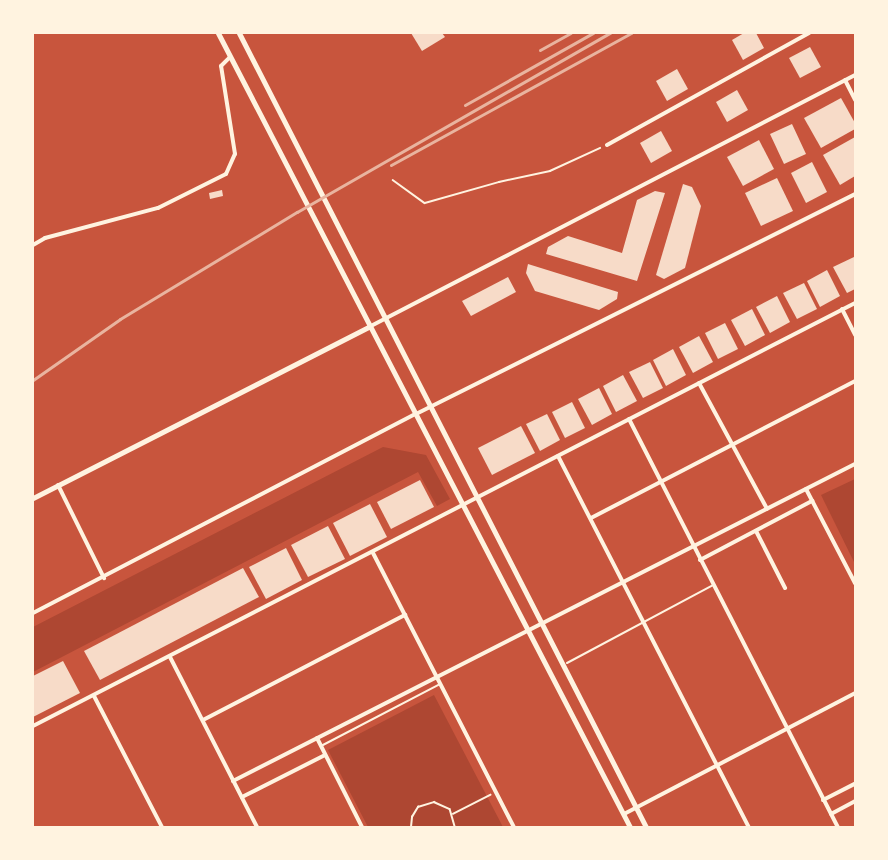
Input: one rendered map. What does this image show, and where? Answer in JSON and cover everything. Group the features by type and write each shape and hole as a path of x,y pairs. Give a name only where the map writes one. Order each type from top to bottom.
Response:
{"street":[{"path":"218,33 369,327 465,504 630,827"},
{"path":"239,33 646,827"},
{"path":"607,145 808,33"},
{"path":"33,245 45,238 158,208 226,174 235,154 221,66 230,57"},
{"path":"33,498 385,319 855,75"},
{"path":"845,80 855,100"},
{"path":"33,613 104,578 416,414 431,408 855,194"},
{"path":"33,726 170,657 855,303"},
{"path":"842,309 855,334"},
{"path":"591,518 855,381"},
{"path":"699,383 767,509"},
{"path":"629,419 786,729 838,827"},
{"path":"558,456 625,581 749,827"},
{"path":"234,781 855,464"},
{"path":"58,485 104,578"},
{"path":"806,489 855,583"},
{"path":"700,560 812,501"},
{"path":"756,531 785,588"},
{"path":"373,552 514,827"},
{"path":"203,720 405,615"},
{"path":"170,657 257,827"},
{"path":"624,814 855,693"},
{"path":"94,696 162,827"},
{"path":"317,738 362,827"},
{"path":"242,797 325,754"},
{"path":"823,800 855,784"},
{"path":"831,814 855,801"}],"lane":[{"path":"567,663 713,585"},
{"path":"321,746 440,684"}],"path":[{"path":"393,180 424,203 499,182 550,171 607,145"},
{"path":"453,814 496,792"},
{"path":"411,827 414,812 428,802 445,805 453,814 455,827"}],"shaded area":[{"path":"383,447 426,455 450,499 437,506 418,472 33,672 33,627"},
{"path":"855,479 855,564 821,495"},
{"path":"434,695 503,827 368,827 328,750"}],"building":[{"path":"411,33 442,33 445,37 422,51"},
{"path":"744,33 756,33 764,48 743,60 732,40"},
{"path":"810,47 821,67 800,78 789,58"},
{"path":"677,69 688,89 667,101 656,81"},
{"path":"737,90 748,110 727,122 716,102"},
{"path":"841,98 855,123 855,129 821,148 804,118"},
{"path":"792,124 806,154 784,164 770,134"},
{"path":"661,131 672,151 651,163 640,143"},
{"path":"855,137 855,176 840,185 823,155"},
{"path":"759,140 774,169 743,186 727,157"},
{"path":"812,162 827,192 806,203 791,173"},
{"path":"777,178 793,211 761,226 745,193"},
{"path":"683,184 692,187 701,206 685,268 664,279 656,275"},
{"path":"222,190 223,196 210,199 209,193"},
{"path":"655,191 665,193 637,281 546,254 548,247 568,236 622,253 637,200"},
{"path":"854,257 855,289 847,293 833,267"},
{"path":"528,264 618,292 617,299 599,310 535,291 526,273"},
{"path":"827,270 840,296 820,307 807,281"},
{"path":"508,277 516,292 471,316 462,301"},
{"path":"804,283 817,309 797,319 783,293"},
{"path":"777,296 790,322 770,333 756,307"},
{"path":"752,309 765,335 745,346 731,320"},
{"path":"725,323 738,349 718,359 705,333"},
{"path":"699,336 713,362 693,373 679,347"},
{"path":"673,349 686,375 666,386 653,360"},
{"path":"650,362 663,388 643,398 629,372"},
{"path":"623,375 637,401 616,412 603,386"},
{"path":"599,388 612,414 592,425 578,399"},
{"path":"572,402 585,428 565,438 552,412"},
{"path":"547,414 560,440 540,451 526,424"},
{"path":"521,426 535,453 492,475 478,448"},
{"path":"420,480 434,507 391,529 377,502"},
{"path":"370,504 387,537 350,556 333,523"},
{"path":"328,526 345,559 308,577 291,545"},
{"path":"286,548 302,580 266,599 249,567"},
{"path":"243,568 259,597 100,680 84,651"},
{"path":"63,661 80,693 33,717 33,676"}],"railway":[{"path":"540,50 571,33"},
{"path":"465,105 593,33"},
{"path":"33,380 120,319 297,212 610,33"},
{"path":"391,165 631,33"}]}
